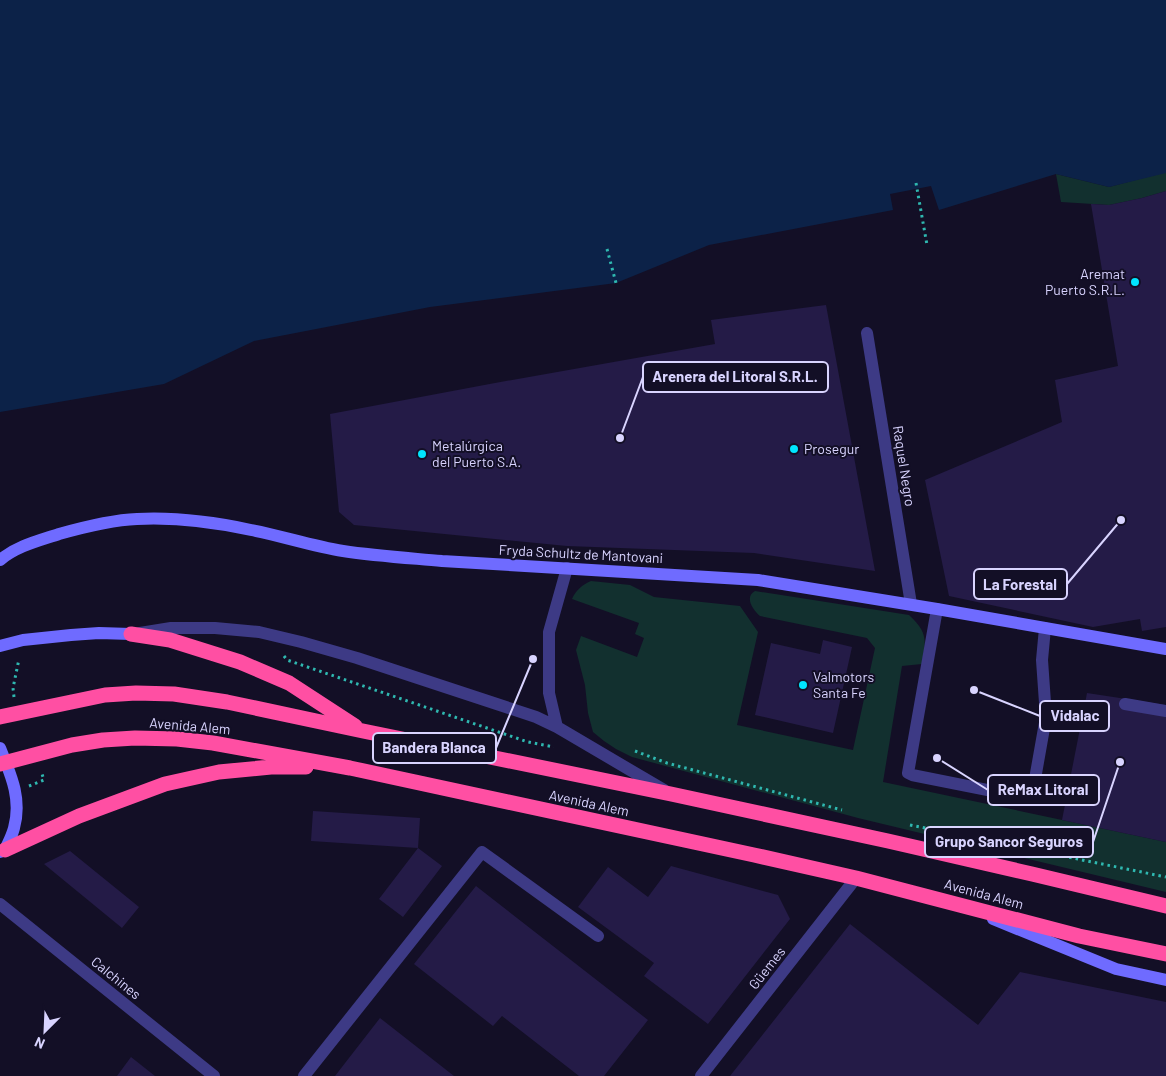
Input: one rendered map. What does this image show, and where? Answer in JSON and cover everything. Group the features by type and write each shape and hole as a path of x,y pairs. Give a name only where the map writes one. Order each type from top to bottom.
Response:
{"highway":[{"path":"132,634 170,640 240,662 289,683 363,731"},
{"name":"Avenida Alem","path":"0,717 105,695 136,693 174,694 227,702 898,843 1166,906"},
{"name":"Avenida Alem","path":"2,758 34,755 72,745 103,740 135,738 177,739 214,743 350,768 754,854 856,878 1079,936 1166,954"},
{"path":"2,854 78,816 165,784 220,772 271,767 350,768"}],"street":[{"name":"Raquel Negro","path":"867,333 911,604"},
{"name":"Fryda Schultz de Mantovani","path":"0,560 22,546 73,530 129,520 170,519 206,522 250,530 343,551 442,561 758,580 911,604 1166,649"},
{"path":"557,727 549,693 549,632 568,568"},
{"path":"937,609 908,773 1027,798 1032,796 1046,717 1042,660 1045,628"},
{"path":"0,646 23,640 71,634 132,634 172,628 215,628 259,632 357,658 536,717 557,727 670,794"},
{"path":"1125,704 1166,711"},
{"path":"2,758 16,790 17,800 14,828 2,854"},
{"path":"304,1076 482,852 598,936"},
{"name":"Güemes","path":"701,1076 856,878"},
{"path":"951,902 1116,969 1166,980"},
{"name":"Calchines","path":"0,904 214,1076"}],"path":[{"path":"916,183 927,245"},
{"path":"607,249 616,283"},
{"path":"267,634 287,660 528,742 553,747 589,747"},
{"path":"20,713 13,694 23,640"},
{"path":"632,750 667,763 849,812"},
{"path":"16,790 44,780 34,755"},
{"path":"904,824 1166,877"}],"green space":[{"path":"1166,172 1166,191 1109,205 1061,202 1056,174 1109,187"},
{"path":"591,581 630,585 654,597 740,606 758,632 737,725 853,750 875,648 867,638 760,616 752,607 750,597 755,591 909,615 923,632 925,642 922,664 902,666 883,782 1166,842 1166,892 858,818 632,757 616,749 593,732 588,713 585,685 576,650 581,636 637,657 644,638 635,634 639,623 572,599 580,588"}],"water":[{"path":"0,0 1166,0 1166,173 1109,187 1056,174 939,210 931,186 890,194 893,210 709,245 616,283 430,307 254,341 164,384 0,412"}],"building":[{"path":"1166,191 1166,627 1142,631 1140,619 1093,627 949,596 925,480 1062,422 1055,380 1118,366 1091,204 1109,205"},
{"path":"826,305 875,571 754,553 567,546 354,525 339,512 330,414 715,344 711,320"},
{"name":"Valmotors Santa Fe","path":"823,640 852,647 833,733 755,715 771,643 820,654"},
{"path":"1087,693 1166,705 1166,842 1062,820"},
{"path":"313,811 420,818 418,848 311,841"},
{"path":"418,848 442,866 403,917 379,899"},
{"path":"70,851 139,907 122,928 44,864"},
{"path":"671,866 778,895 790,919 708,1024 644,976 654,963 578,907 608,867 648,897"},
{"path":"476,886 648,1020 604,1076 579,1076 502,1016 493,1026 414,964"},
{"path":"850,924 978,1025 1020,972 1166,1002 1166,1076 730,1076"},
{"path":"380,1018 454,1076 335,1076"},
{"path":"131,1057 155,1076 117,1076"}],"place":[{"name":"Aremat Puerto S.R.L.","path":"1135,282"},
{"name":"Arenera del Litoral S.R.L.","path":"620,438"},
{"name":"Prosegur","path":"794,449"},
{"name":"Metalúrgica del Puerto S.A.","path":"422,454"},
{"name":"La Forestal","path":"1121,520"},
{"name":"Bandera Blanca","path":"533,659"},
{"name":"Valmotors Santa Fe","path":"803,685"},
{"name":"Vidalac","path":"974,690"},
{"name":"ReMax Litoral","path":"937,758"},
{"name":"Grupo Sancor Seguros","path":"1120,762"}]}
